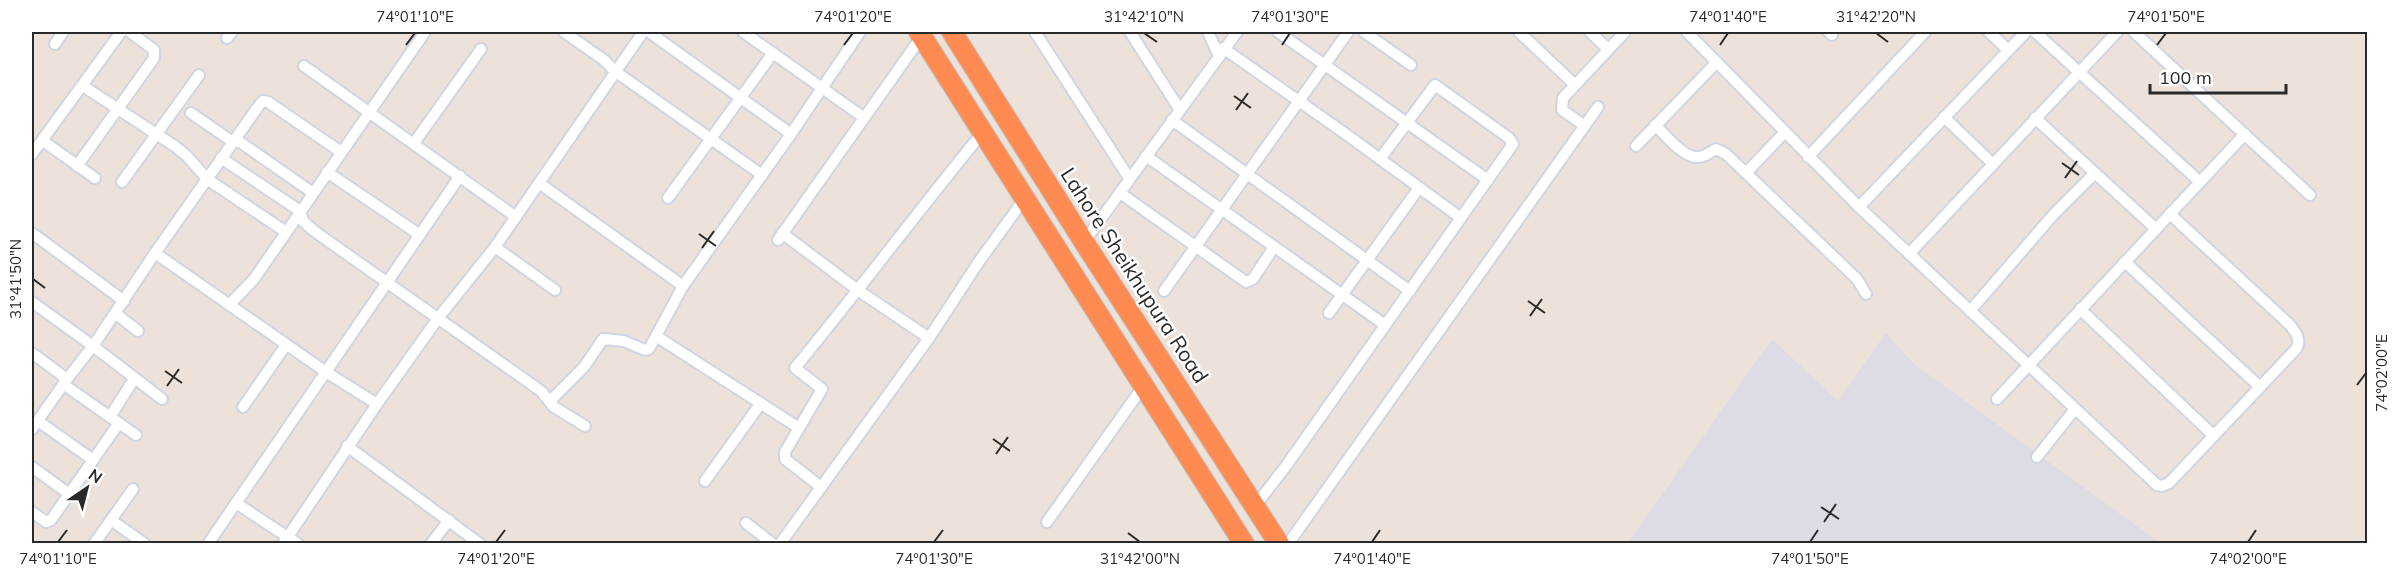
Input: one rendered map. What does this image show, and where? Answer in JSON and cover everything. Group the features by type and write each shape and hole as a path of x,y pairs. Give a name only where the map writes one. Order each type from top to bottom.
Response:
{"highway":[{"name":"Lahore Sheikhupura Road","path":"952,32 1084,242 1279,543"},
{"path":"920,34 1244,543"}],"street":[{"path":"55,44 63,32"},
{"path":"32,154 121,32"},
{"path":"77,166 155,54 152,48 129,32"},
{"path":"229,305 254,279 368,111 425,32"},
{"path":"564,32 762,176"},
{"path":"285,540 377,404 439,317 495,247 644,32"},
{"path":"649,32 791,134"},
{"path":"743,32 863,117"},
{"path":"549,401 584,367 603,339 624,341 646,350 650,347 683,286 762,176 860,32"},
{"path":"1035,32 1129,178"},
{"path":"1130,32 1180,110"},
{"path":"1208,32 1221,51 1299,101 1461,218"},
{"path":"1084,242 1236,32"},
{"path":"1278,32 1488,180"},
{"path":"1164,291 1348,32"},
{"path":"1364,32 1411,65"},
{"path":"1519,32 1574,84"},
{"path":"1590,32 1608,49"},
{"path":"1585,126 1562,110 1563,98 1625,32"},
{"path":"1687,32 1859,207 2075,409 2162,486 2169,483 2298,346 2297,335 2289,324 2170,214"},
{"path":"1808,157 1925,32"},
{"path":"1989,32 2008,50"},
{"path":"1859,207 2026,32"},
{"path":"2035,32 2200,182"},
{"path":"1909,254 2117,32"},
{"path":"2134,32 2310,195"},
{"path":"920,34 780,237 929,338"},
{"path":"414,143 481,50"},
{"path":"668,198 773,53"},
{"path":"1636,146 1717,62"},
{"path":"304,66 516,217"},
{"path":"122,182 199,75"},
{"path":"82,86 187,156 207,179 286,232"},
{"path":"1255,506 1513,145 1512,141 1437,86 1432,87 1380,159"},
{"path":"93,460 35,425 93,346 260,104 266,101 341,152"},
{"path":"1288,543 1598,107"},
{"path":"191,113 233,141 240,142 313,193"},
{"path":"1944,117 1993,164"},
{"path":"2036,118 2156,229"},
{"path":"1172,120 1410,291"},
{"path":"1655,126 1688,155 1701,157 1716,149 1719,150 1857,279 1866,294"},
{"path":"821,487 785,459 785,452 822,389 795,368 859,291 917,212 983,132"},
{"path":"1746,173 1784,133"},
{"path":"1997,399 2244,134"},
{"path":"43,141 95,178"},
{"path":"1146,156 1385,326"},
{"path":"221,158 300,211 303,221 314,231 439,317 541,391 554,407 585,426"},
{"path":"327,172 420,235"},
{"path":"1970,311 2054,214 2095,173"},
{"path":"210,542 460,176"},
{"path":"539,183 683,286"},
{"path":"1329,313 1419,188"},
{"path":"1120,193 1248,282 1253,279 1274,247"},
{"path":"780,543 929,338 980,260 1025,198"},
{"path":"32,233 124,301"},
{"path":"495,247 555,290"},
{"path":"155,253 286,345 377,404"},
{"path":"2125,262 2260,387"},
{"path":"32,302 162,399"},
{"path":"2080,309 2214,436"},
{"path":"116,313 138,331"},
{"path":"656,336 799,428"},
{"path":"243,407 286,345"},
{"path":"32,353 65,382 136,435"},
{"path":"32,512 49,522 93,460 134,379"},
{"path":"1047,522 1144,385"},
{"path":"705,482 761,403"},
{"path":"2037,457 2075,409"},
{"path":"348,446 480,543"},
{"path":"32,467 69,494"},
{"path":"94,543 133,489"},
{"path":"236,502 285,540 298,543"},
{"path":"111,520 145,543"},
{"path":"432,543 449,520"},
{"path":"746,524 773,543"}],"shaded area":[{"path":"1886,333 1914,364 2160,543 1627,544 1772,339 1838,401"}]}
